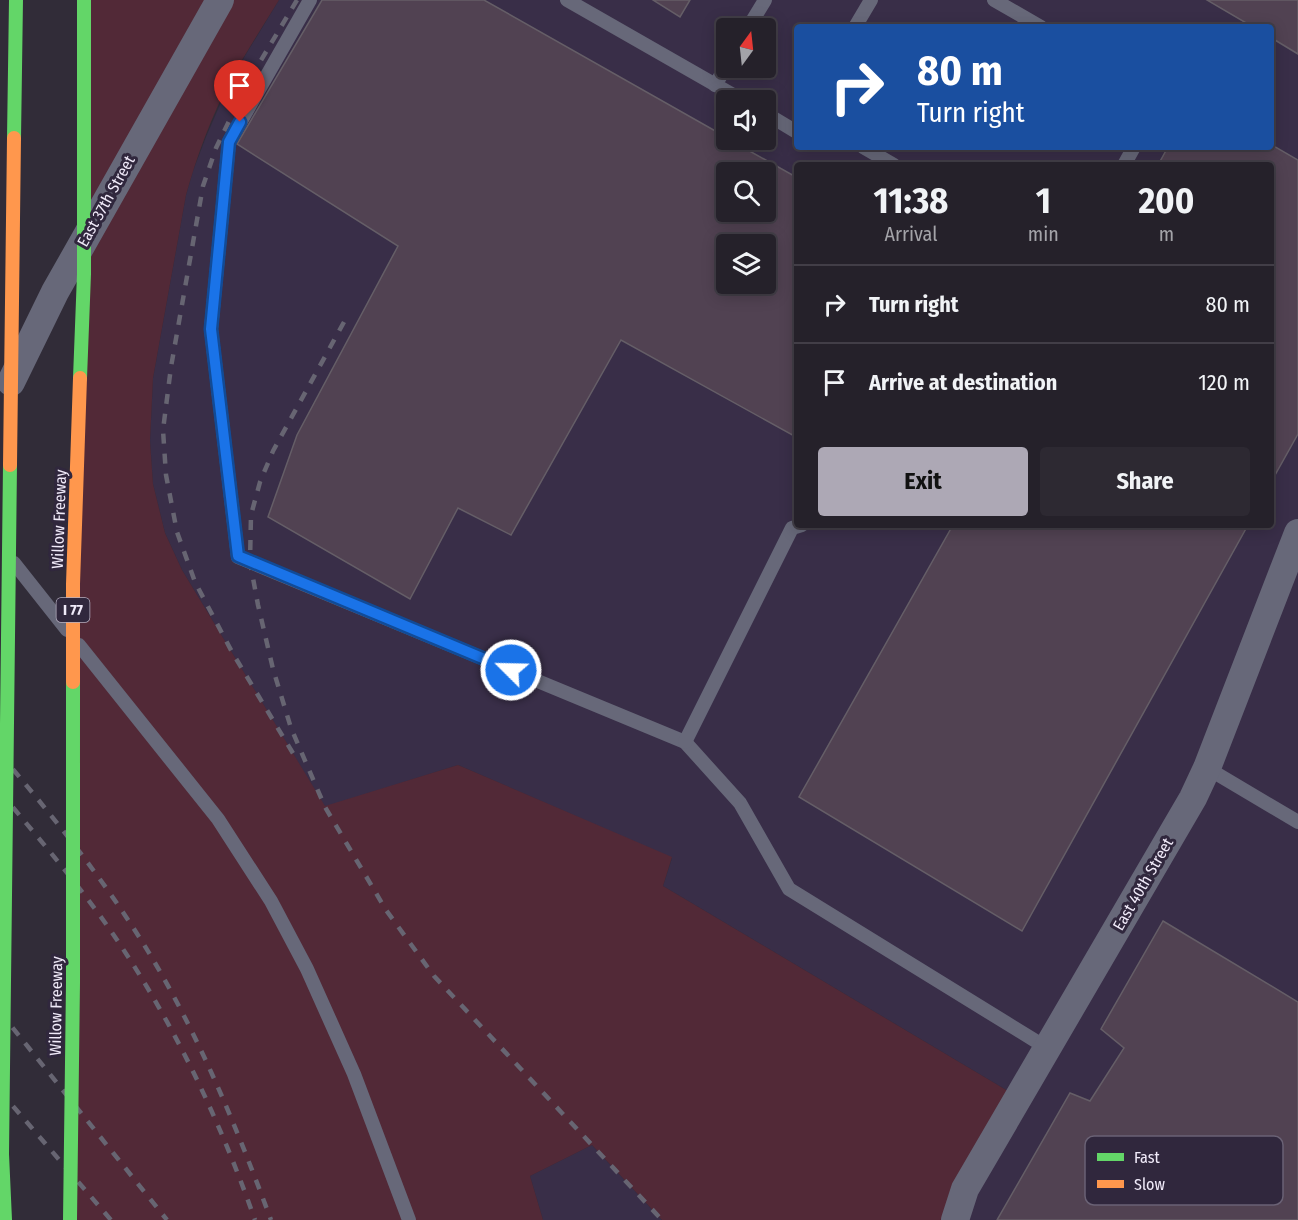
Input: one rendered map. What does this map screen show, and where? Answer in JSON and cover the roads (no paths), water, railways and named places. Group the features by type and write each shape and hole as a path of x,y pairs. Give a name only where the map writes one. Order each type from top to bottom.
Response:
{"highway":[{"path":"5,1220 2,1154 16,0"},
{"name":"Willow Freeway","path":"70,1220 74,584 84,274 84,0"}],"street":[{"name":"East 37th Street","path":"0,405 55,292 220,0"},
{"name":"East 40th Street","path":"954,1220 965,1189 1193,798 1207,768 1298,533"}],"lane":[{"path":"310,0 229,142 211,329 238,556 685,742 740,803 789,889 1047,1048"},
{"path":"567,0 724,90"},
{"path":"754,18 765,0"},
{"path":"857,24 871,0"},
{"path":"994,0 1036,24"},
{"path":"715,85 719,78"},
{"path":"776,120 794,130"},
{"path":"868,150 889,162"},
{"path":"685,742 794,527"},
{"path":"0,545 218,819 266,894 307,969 340,1040 409,1220"},
{"path":"1207,768 1298,822"}],"railway":[{"path":"297,0 248,82 216,148 203,186 171,367 163,430 166,475 177,532 195,582 232,652 297,760"},
{"path":"344,322 273,451 260,482 251,515 250,562 258,605 273,669 291,728 325,807 386,910 434,976 662,1220"},
{"path":"0,754 82,855 120,908 155,963 189,1025 219,1089 271,1220"},
{"path":"0,792 106,924 151,994 191,1067 225,1142 255,1220"},
{"path":"0,1012 167,1220"},
{"path":"0,1091 111,1220"}]}
